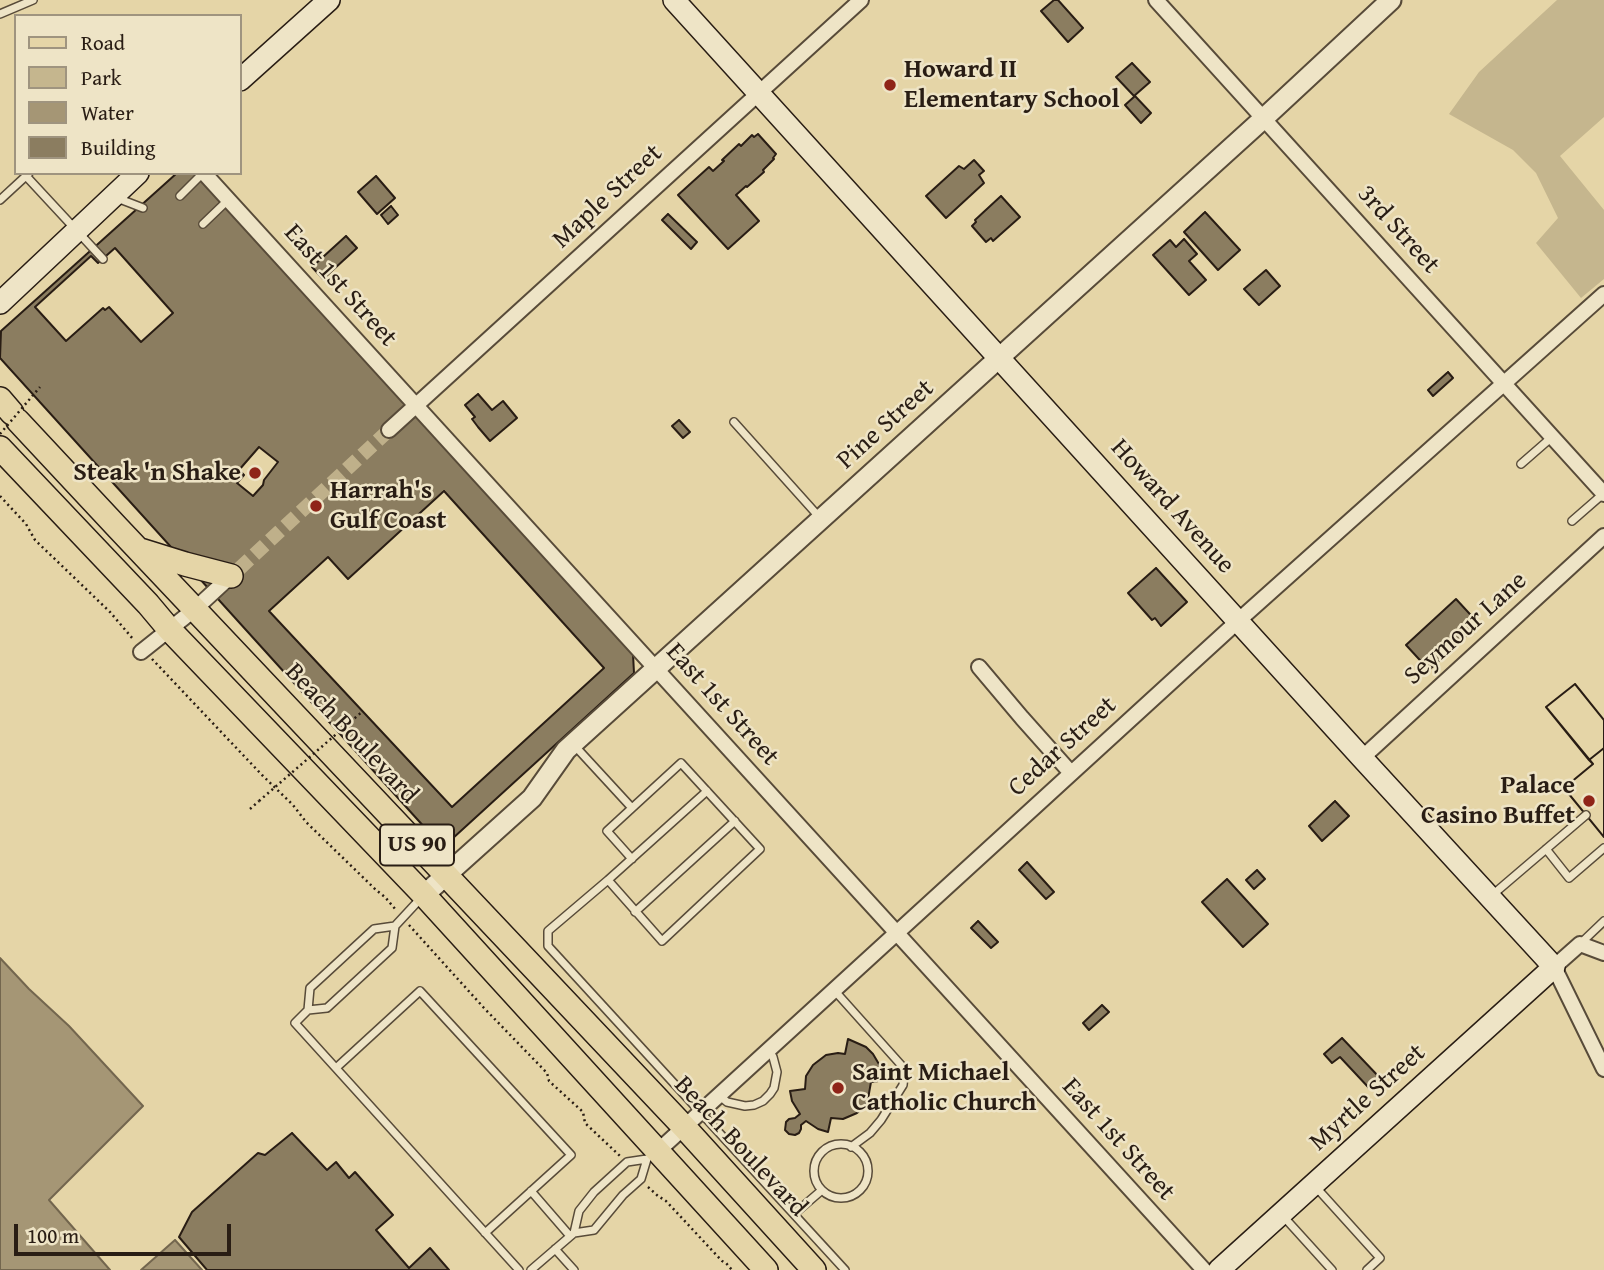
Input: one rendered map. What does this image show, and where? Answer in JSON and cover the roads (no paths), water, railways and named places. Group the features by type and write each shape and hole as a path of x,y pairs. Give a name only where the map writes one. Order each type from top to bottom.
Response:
{"main road":[{"path":"242,78 329,0"},
{"name":"Howard Avenue","path":"674,0 1554,967"},
{"path":"0,303 136,175"},
{"name":"Beach Boulevard","path":"8,417 137,548 446,875 694,1120 814,1270"},
{"name":"US 90","path":"0,448 424,895 653,1155 759,1266"},
{"path":"137,548 185,564 235,572"},
{"name":"Myrtle Street","path":"1219,1270 1554,967"}],"street":[{"name":"Maple Street","path":"389,430 861,0"},
{"name":"3rd Street","path":"1156,0 1604,494"},
{"name":"Pine Street","path":"424,895 532,798 566,750 1391,0"},
{"name":"East 1st Street","path":"206,175 1204,1270"},
{"name":"Cedar Street","path":"653,1155 1238,621 1604,294"},
{"name":"Seymour Lane","path":"1362,758 1604,537"},
{"path":"146,654 169,629 235,572"},
{"path":"979,667 1071,773"},
{"path":"1554,967 1580,944 1604,953"},
{"name":"Howard Avenue","path":"1554,967 1604,1069"}],"lane":[{"path":"0,14 33,0"},
{"path":"0,200 28,175 103,259"},
{"path":"180,196 202,175"},
{"path":"113,197 143,208"},
{"path":"203,223 229,200"},
{"path":"734,422 822,519"},
{"path":"1521,464 1553,437"},
{"path":"1572,521 1604,494"},
{"path":"573,744 632,808"},
{"path":"608,880 662,942 760,849 681,763 607,831 632,859"},
{"path":"707,791 548,931 548,946 694,1120 794,1214 845,1270"},
{"path":"1490,897 1586,815"},
{"path":"635,912 734,821"},
{"path":"1546,849 1569,878 1604,848"},
{"path":"307,1010 327,1009 392,948 395,926 424,895"},
{"path":"1580,944 1604,921"},
{"path":"395,926 374,929 310,988 307,1010 295,1023 519,1270"},
{"path":"834,990 902,1066 904,1076 903,1085 881,1120 870,1133 851,1147"},
{"path":"336,1068 420,991 571,1155 485,1233"},
{"path":"720,1096 736,1105 745,1106 762,1101 774,1088 778,1072 769,1050"},
{"path":"835,1145 843,1145 862,1155 867,1173 863,1187 857,1193 843,1198 828,1195 822,1190 814,1175 814,1167 821,1153 835,1145"},
{"path":"572,1234 579,1211 594,1192 627,1162 653,1155"},
{"path":"531,1270 572,1234 594,1230 623,1195 641,1179 653,1155"},
{"path":"1313,1185 1380,1258 1367,1270"},
{"path":"794,1214 822,1190"},
{"path":"531,1191 572,1234"},
{"path":"1281,1214 1332,1270"},
{"path":"555,1248 574,1270"}],"water":[{"path":"0,958 69,1026 143,1106 49,1200 110,1270 0,1270"},
{"path":"175,1240 202,1270 141,1270"}],"tunnel":[{"path":"239,569 389,430"}],"place":[{"name":"Howard II Elementary School","path":"890,85"},
{"name":"Steak 'n Shake","path":"255,473"},
{"name":"Harrah's Gulf Coast","path":"316,506"},
{"name":"Palace Casino Buffet","path":"1589,801"},
{"name":"Saint Michael Catholic Church","path":"838,1088"}]}
